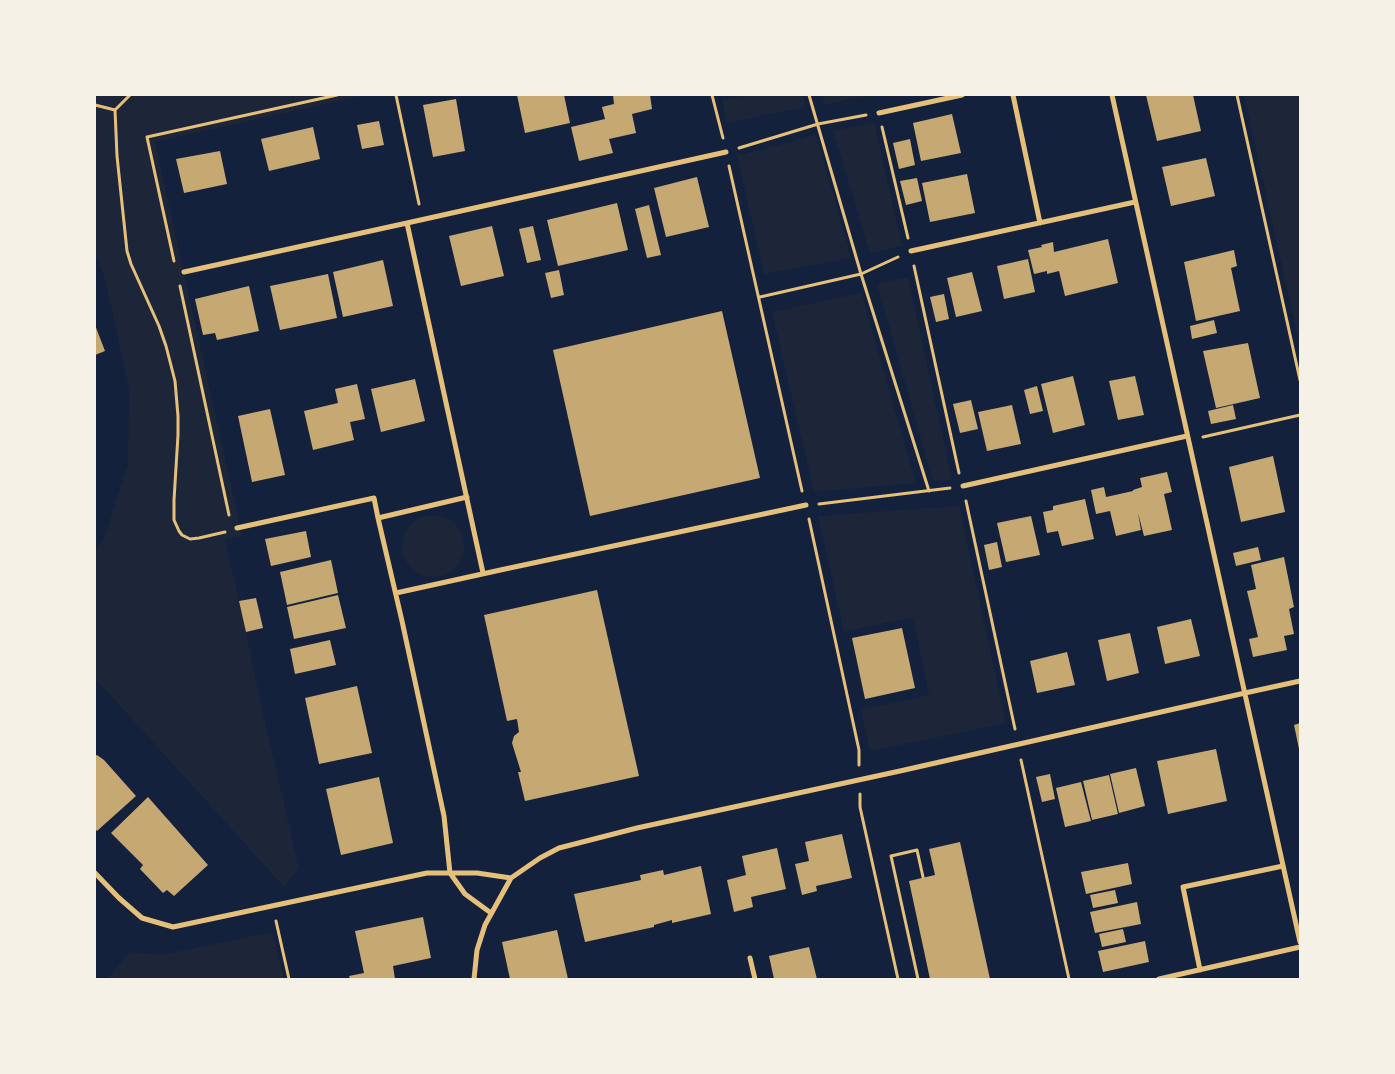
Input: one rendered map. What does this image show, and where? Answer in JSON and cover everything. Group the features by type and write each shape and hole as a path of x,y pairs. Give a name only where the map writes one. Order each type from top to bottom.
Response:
{"street":[{"path":"879,113 962,95"},
{"path":"1013,95 1040,223"},
{"path":"1112,95 1300,942"},
{"path":"184,272 726,152"},
{"path":"911,251 1135,202"},
{"path":"407,223 483,573"},
{"path":"962,486 1187,436"},
{"path":"378,518 467,497"},
{"path":"235,529 374,498 444,816 450,873 465,894 491,913"},
{"path":"396,593 806,505"},
{"path":"474,979 478,948 485,925 511,878 559,848 577,842 1300,681"},
{"path":"1200,970 1183,887 1283,866"},
{"path":"95,873 142,918 173,927 427,873 477,873 511,878"},
{"path":"1159,979 1300,947"},
{"path":"750,958 755,979"}],"path":[{"path":"130,95 115,110 117,156 127,251 136,278 159,326 175,381 178,435 174,520 182,535 190,539 235,529 179,283"},
{"path":"175,266 147,137 338,95"},
{"path":"396,95 422,211"},
{"path":"712,95 760,297 860,761"},
{"path":"809,95 861,274 929,491"},
{"path":"1237,95 1300,380"},
{"path":"95,104 115,110"},
{"path":"726,152 818,124 879,113 911,251 1013,724"},
{"path":"760,297 861,274 911,251"},
{"path":"1201,438 1300,415"},
{"path":"806,505 962,486"},
{"path":"1022,767 1069,979"},
{"path":"860,798 860,807 898,979"},
{"path":"918,979 891,856 917,850 923,877"},
{"path":"277,927 289,979"}],"shaded area":[{"path":"95,95 365,95 155,142 242,536 225,540 299,868 284,887 95,678 95,551 104,538 128,464 129,390 106,282 95,253"},
{"path":"747,95 802,95 805,107 727,123 722,100"},
{"path":"822,95 868,95 825,105"},
{"path":"1244,95 1300,95 1300,347"},
{"path":"874,122 902,246 870,253 833,131"},
{"path":"816,135 851,258 764,274 737,156"},
{"path":"908,277 952,480 933,481 877,284"},
{"path":"861,293 916,483 814,492 772,312"},
{"path":"959,506 1006,723 870,751 861,710 929,695 913,617 844,632 818,516"},
{"path":"433,515 450,520 455,524 459,529 464,546 459,563 455,568 450,572 433,577 416,572 411,568 407,563 402,546 407,529 411,524 416,520"},
{"path":"272,932 284,979 107,979 130,952 162,955"}],"building":[{"path":"517,95 564,95 570,123 525,133"},
{"path":"613,95 650,95 652,109 632,114 636,133 609,139 613,153 579,161 571,127 605,119 602,107 614,104"},
{"path":"1146,95 1193,95 1201,131 1157,141"},
{"path":"456,99 465,151 433,157 423,105"},
{"path":"952,114 961,153 921,161 913,123"},
{"path":"379,121 384,145 362,149 357,125"},
{"path":"313,127 320,159 269,171 261,139"},
{"path":"910,139 915,165 899,169 893,143"},
{"path":"220,151 227,184 184,193 176,159"},
{"path":"1206,158 1215,196 1171,206 1162,167"},
{"path":"967,174 975,213 930,222 922,183"},
{"path":"697,177 709,227 666,237 654,188"},
{"path":"917,178 922,201 906,205 900,181"},
{"path":"617,203 628,250 558,266 547,220"},
{"path":"649,205 661,255 647,258 635,209"},
{"path":"492,226 504,276 461,286 449,236"},
{"path":"533,226 541,260 527,263 519,229"},
{"path":"1108,239 1118,283 1065,296 1059,271 1047,274 1047,271 1034,274 1028,250 1053,242 1054,252"},
{"path":"1234,250 1237,266 1231,268 1240,311 1196,321 1184,262"},
{"path":"1028,259 1035,292 1004,299 997,266"},
{"path":"383,260 393,306 343,317 333,272"},
{"path":"559,270 564,295 551,298 545,273"},
{"path":"972,272 982,311 956,317 947,278"},
{"path":"328,274 337,318 280,330 270,286"},
{"path":"249,286 259,331 217,340 215,333 203,335 195,299"},
{"path":"944,294 949,319 936,322 930,297"},
{"path":"722,311 760,478 590,516 553,350"},
{"path":"1214,320 1217,333 1192,339 1190,326"},
{"path":"95,325 105,351 95,355"},
{"path":"1248,343 1260,398 1216,408 1203,351"},
{"path":"1073,376 1085,425 1053,433 1041,384"},
{"path":"1135,376 1144,415 1118,420 1109,381"},
{"path":"415,379 425,421 381,432 371,389"},
{"path":"357,384 365,419 350,422 354,440 313,450 304,411 338,403 335,389"},
{"path":"1037,386 1043,411 1030,414 1024,390"},
{"path":"971,400 978,429 960,433 953,404"},
{"path":"1012,405 1021,444 987,451 978,412"},
{"path":"1233,405 1236,419 1211,424 1208,411"},
{"path":"270,409 285,475 252,482 238,416"},
{"path":"1273,456 1285,512 1241,522 1229,467"},
{"path":"1167,472 1172,492 1164,494 1172,530 1144,536 1138,513 1141,530 1116,536 1110,511 1096,514 1091,490 1104,487 1106,497 1133,491 1142,487 1140,478"},
{"path":"1085,499 1094,539 1062,546 1058,531 1047,533 1043,512 1053,510 1053,506"},
{"path":"1031,516 1040,555 1006,562 997,523"},
{"path":"306,531 311,557 271,566 265,539"},
{"path":"997,542 1002,567 989,570 984,545"},
{"path":"1258,547 1261,560 1236,566 1233,553"},
{"path":"1284,557 1294,607 1289,609 1294,634 1284,636 1287,650 1253,657 1249,639 1258,637 1247,591 1256,589 1251,565"},
{"path":"331,560 338,593 287,605 280,572"},
{"path":"597,590 639,776 525,801 518,772 521,772 512,743 514,736 519,732 517,719 507,721 484,615"},
{"path":"338,595 346,628 294,639 287,607"},
{"path":"256,598 263,628 246,632 239,601"},
{"path":"1191,619 1200,656 1165,664 1157,627"},
{"path":"902,628 915,688 865,699 852,638"},
{"path":"1130,633 1139,673 1107,681 1098,640"},
{"path":"330,640 336,665 295,674 290,649"},
{"path":"1067,652 1075,685 1037,693 1030,661"},
{"path":"357,686 372,753 319,764 305,698"},
{"path":"1300,723 1300,749 1299,749 1294,725"},
{"path":"1216,749 1227,801 1168,814 1157,761"},
{"path":"97,755 104,760 136,796 97,831 95,829 95,756"},
{"path":"1136,768 1145,806 1119,813 1110,774"},
{"path":"1050,774 1055,799 1042,802 1036,777"},
{"path":"1109,775 1118,814 1092,820 1083,781"},
{"path":"379,777 393,843 341,855 326,789"},
{"path":"1081,782 1091,821 1065,827 1056,788"},
{"path":"148,797 208,865 174,896 167,890 163,893 140,869 143,865 111,833"},
{"path":"842,834 852,878 816,886 817,891 802,895 795,864 809,861 805,842"},
{"path":"960,842 990,979 930,979 909,881 935,875 929,849"},
{"path":"777,848 786,889 751,897 753,907 734,912 727,880 746,875 742,856"},
{"path":"1128,863 1132,884 1086,894 1081,872"},
{"path":"701,866 711,914 672,923 672,920 654,925 654,927 585,942 574,894 641,880 640,875 663,870 664,875"},
{"path":"1115,890 1118,903 1093,908 1090,895"},
{"path":"1137,902 1141,924 1095,933 1090,912"},
{"path":"423,917 431,958 393,966 395,979 350,979 349,976 364,973 355,931"},
{"path":"1123,929 1126,942 1102,947 1099,934"},
{"path":"557,930 568,979 510,979 502,942"},
{"path":"1145,941 1149,962 1103,972 1098,951"},
{"path":"809,947 817,979 774,979 769,956"}]}
